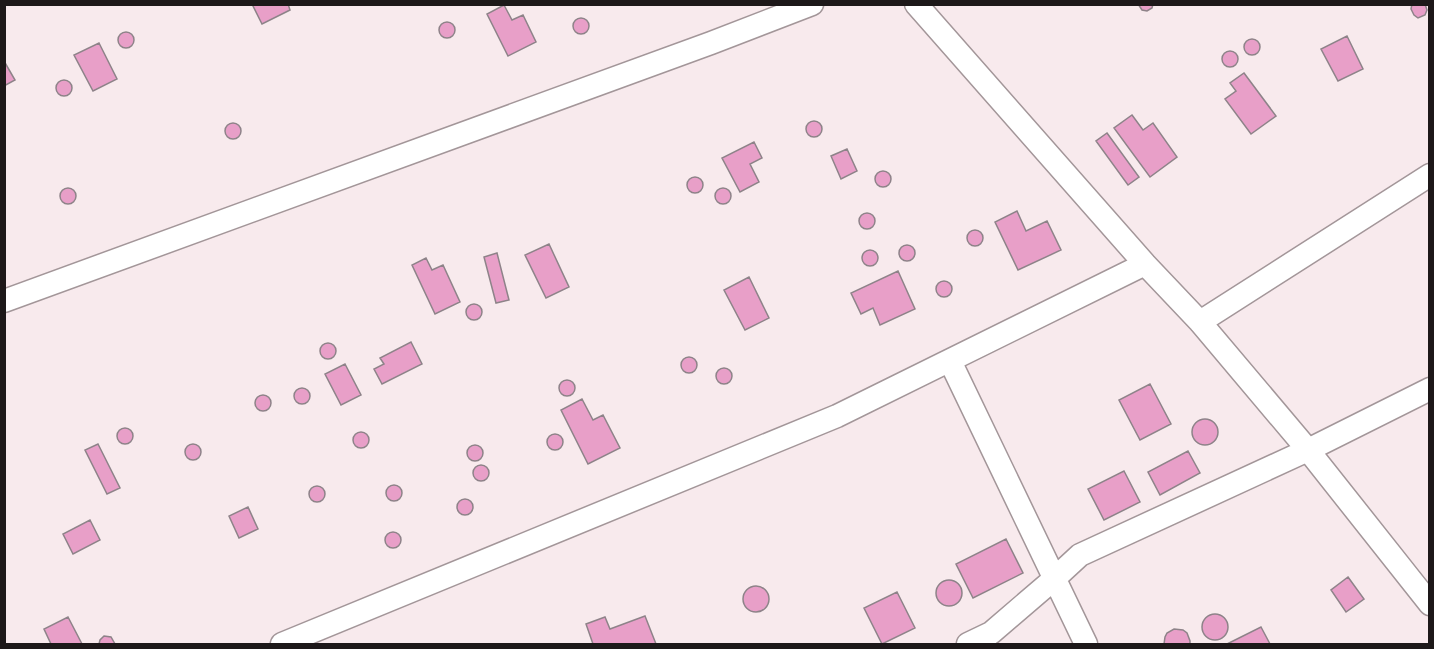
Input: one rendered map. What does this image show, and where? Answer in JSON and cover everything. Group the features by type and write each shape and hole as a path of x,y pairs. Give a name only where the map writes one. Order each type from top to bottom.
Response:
{"street":[{"path":"4,301 812,4"},
{"path":"916,4 1145,264 1200,322 1308,450 1430,604"},
{"path":"1200,322 1430,175"},
{"path":"282,645 837,416 1145,264"},
{"path":"950,361 1086,645"},
{"path":"968,645 991,633 1080,555 1308,450 1430,389"}],"building":[{"path":"252,4 288,4 290,10 262,24"},
{"path":"1138,4 1153,4 1152,8 1147,11 1142,10"},
{"path":"1412,4 1425,4 1427,10 1425,15 1418,18 1414,15 1411,9"},
{"path":"504,5 512,20 523,15 536,42 508,56 487,14"},
{"path":"581,18 587,20 589,26 587,32 581,34 575,32 573,26 575,20"},
{"path":"447,22 453,24 455,30 453,36 447,38 441,36 439,30 441,24"},
{"path":"126,32 132,34 134,40 132,46 126,48 120,46 118,40 120,34"},
{"path":"1347,36 1363,69 1338,81 1321,49"},
{"path":"1252,39 1258,41 1260,47 1258,53 1252,55 1246,53 1244,47 1246,41"},
{"path":"99,43 117,79 93,91 74,55"},
{"path":"1227,51 1233,51 1238,59 1236,65 1227,67 1222,62 1222,56"},
{"path":"4,61 15,80 4,86"},
{"path":"1244,73 1276,116 1251,134 1225,99 1236,91 1230,83"},
{"path":"64,80 70,82 72,88 70,94 64,96 58,94 56,88 58,82"},
{"path":"1132,115 1143,130 1153,123 1177,157 1150,177 1114,128"},
{"path":"814,121 820,123 822,129 820,135 814,137 808,135 806,129 808,123"},
{"path":"233,123 239,125 241,131 239,137 233,139 227,137 225,131 227,125"},
{"path":"1107,133 1139,177 1128,185 1096,141"},
{"path":"754,142 762,158 750,164 759,182 740,192 722,158"},
{"path":"847,149 857,171 841,179 831,156"},
{"path":"880,171 886,171 891,179 889,185 880,187 875,182 875,176"},
{"path":"695,177 701,179 703,185 701,191 695,193 689,191 687,185 689,179"},
{"path":"68,188 74,190 76,196 74,202 68,204 62,202 60,196 62,190"},
{"path":"723,188 729,190 731,196 729,202 723,204 717,202 715,196 717,190"},
{"path":"1017,211 1026,231 1047,221 1061,250 1018,270 995,222"},
{"path":"867,213 873,215 875,221 873,227 867,229 861,227 859,221 861,215"},
{"path":"975,230 981,232 983,238 981,244 975,246 969,244 967,238 969,232"},
{"path":"549,244 569,287 546,298 525,255"},
{"path":"907,245 913,247 915,253 913,259 907,261 901,259 899,253 901,247"},
{"path":"870,250 876,252 878,258 876,264 870,266 864,264 862,258 864,252"},
{"path":"497,253 509,300 496,303 484,257"},
{"path":"426,258 432,270 443,265 460,302 435,314 412,265"},
{"path":"898,271 915,309 880,325 873,308 861,314 851,293"},
{"path":"749,277 769,318 745,330 724,290"},
{"path":"944,281 950,283 952,289 950,295 944,297 938,295 936,289 938,283"},
{"path":"474,304 480,306 482,312 480,318 474,320 468,318 466,312 468,306"},
{"path":"411,342 422,364 382,384 374,369 384,364 380,358"},
{"path":"328,343 334,345 336,351 334,357 328,359 322,357 320,351 322,345"},
{"path":"689,357 695,359 697,365 695,371 689,373 683,371 681,365 683,359"},
{"path":"345,364 361,395 341,405 325,374"},
{"path":"724,368 730,370 732,376 730,382 724,384 718,382 716,376 718,370"},
{"path":"567,380 573,382 575,388 573,394 567,396 561,394 559,388 561,382"},
{"path":"1150,384 1171,424 1140,440 1119,400"},
{"path":"302,388 308,390 310,396 308,402 302,404 296,402 294,396 296,390"},
{"path":"263,395 269,397 271,403 269,409 263,411 257,409 255,403 257,397"},
{"path":"582,399 593,420 603,415 620,448 588,464 561,410"},
{"path":"1205,419 1214,423 1218,432 1214,441 1205,445 1196,441 1192,432 1196,423"},
{"path":"125,428 131,430 133,436 131,442 125,444 119,442 117,436 119,430"},
{"path":"361,432 367,434 369,440 367,446 361,448 355,446 353,440 355,434"},
{"path":"555,434 561,436 563,442 561,448 555,450 549,448 547,442 549,436"},
{"path":"98,444 120,488 107,494 85,450"},
{"path":"193,444 199,446 201,452 199,458 193,460 187,458 185,452 187,446"},
{"path":"475,445 481,447 483,453 481,459 475,461 469,459 467,453 469,447"},
{"path":"1188,451 1200,473 1160,495 1148,472"},
{"path":"481,465 487,467 489,473 487,479 481,481 475,479 473,473 475,467"},
{"path":"1124,471 1140,502 1104,520 1088,489"},
{"path":"391,485 397,485 402,493 400,499 391,501 386,496 386,490"},
{"path":"317,486 323,488 325,494 323,500 317,502 311,500 309,494 311,488"},
{"path":"465,499 471,501 473,507 471,513 465,515 459,513 457,507 459,501"},
{"path":"248,507 258,529 239,538 229,516"},
{"path":"90,520 100,540 73,554 63,534"},
{"path":"393,532 399,534 401,540 399,546 393,548 387,546 385,540 387,534"},
{"path":"1006,539 1023,573 973,598 956,564"},
{"path":"1348,577 1364,599 1346,612 1331,590"},
{"path":"949,580 958,584 962,593 958,602 949,606 940,602 936,593 940,584"},
{"path":"756,586 765,590 769,599 765,608 756,612 747,608 743,599 747,590"},
{"path":"897,592 915,628 882,644 864,608"},
{"path":"1215,614 1224,618 1228,627 1224,636 1215,640 1206,636 1202,627 1206,618"},
{"path":"645,616 656,644 593,644 586,624 605,617 610,629"},
{"path":"68,617 82,644 51,644 44,629"},
{"path":"1261,627 1270,644 1227,644"},
{"path":"1174,629 1187,633 1190,644 1164,644 1167,633"},
{"path":"104,636 111,637 115,644 99,644"}]}
